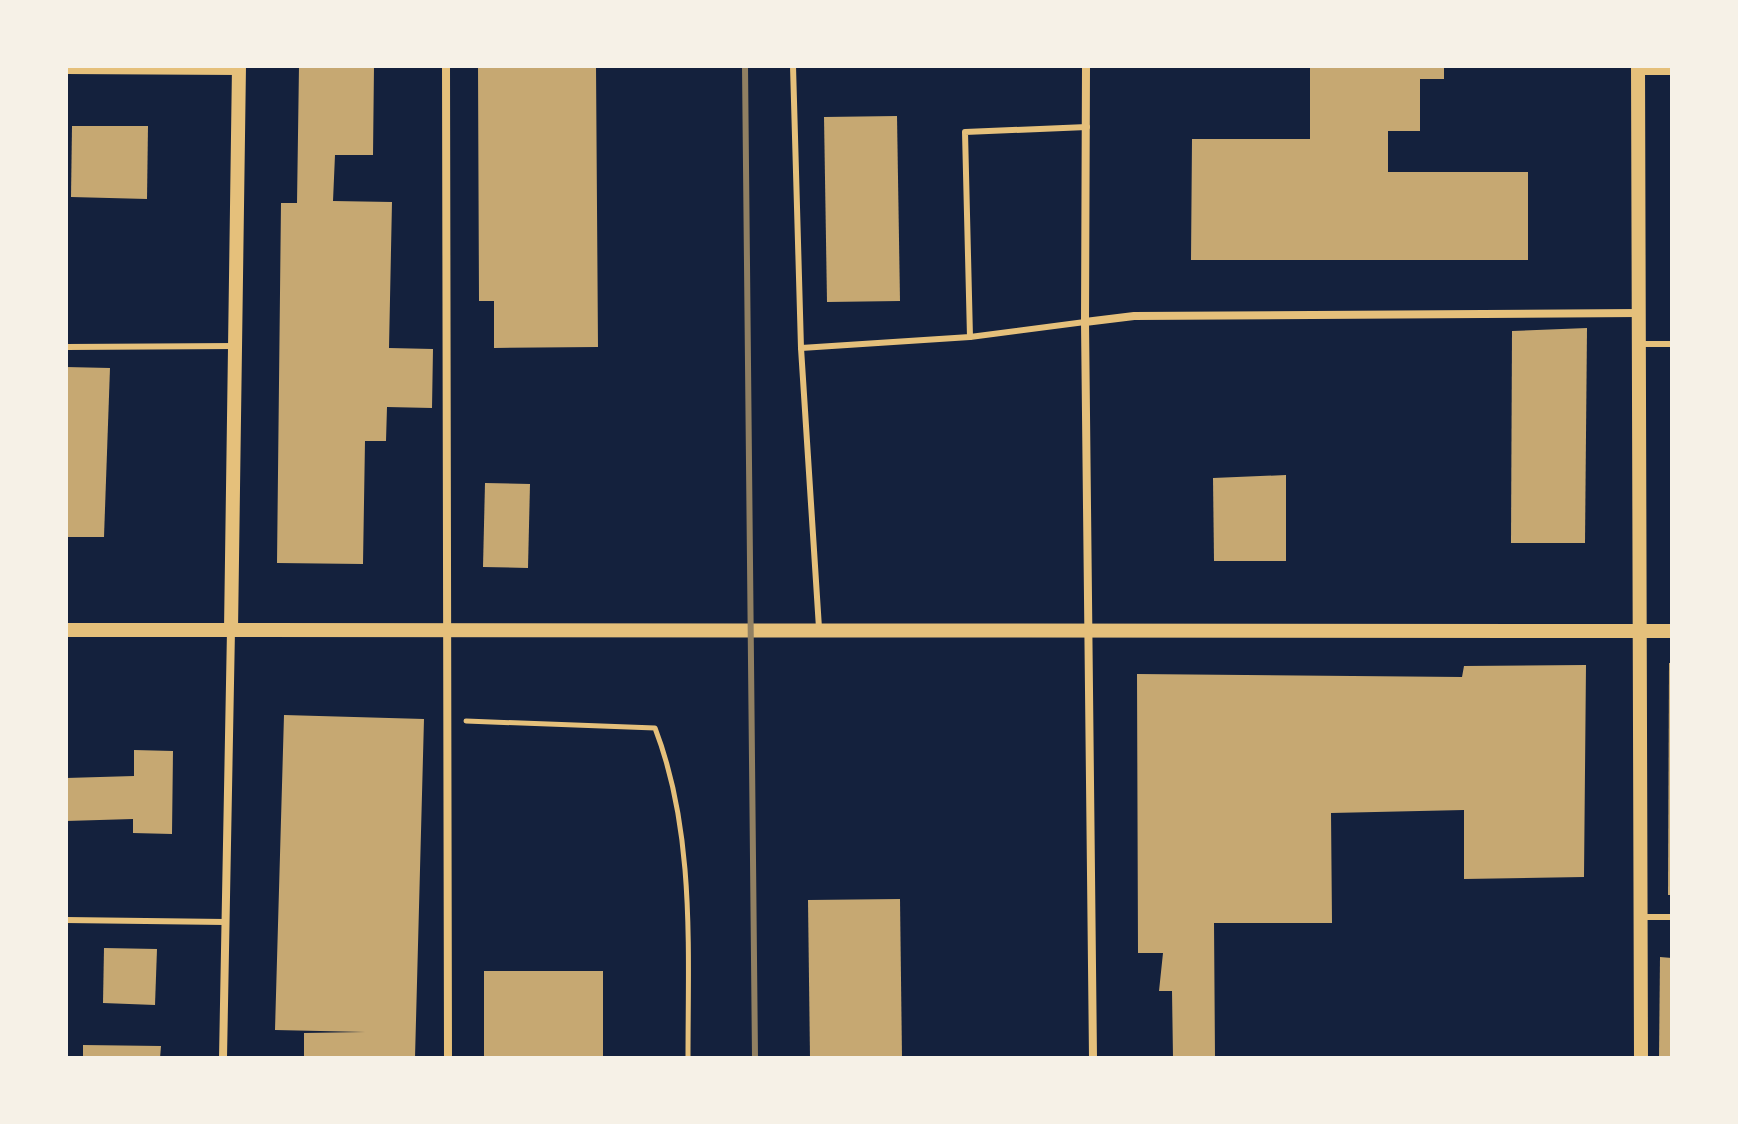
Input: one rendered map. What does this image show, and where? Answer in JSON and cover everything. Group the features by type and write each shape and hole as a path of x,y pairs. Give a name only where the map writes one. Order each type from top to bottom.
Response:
{"street":[{"path":"446,66 448,1058"},
{"path":"1086,66 1085,322 1093,1058"},
{"path":"1641,1058 1638,67 1672,68"},
{"path":"66,70 239,69 223,1058"},
{"path":"1085,322 1134,316 1639,313"},
{"path":"66,630 1672,631"}],"lane":[{"path":"793,66 801,348 819,632"},
{"path":"970,337 965,132 1087,127"},
{"path":"801,348 970,337 1085,322"},
{"path":"1639,344 1672,344"},
{"path":"66,347 235,346"},
{"path":"1641,917 1672,917"},
{"path":"66,920 225,922"}],"path":[{"path":"449,720 655,728 670,766 688,893 688,1058"}],"building":[{"path":"299,66 374,66 373,155 335,155 333,201 392,202 389,348 433,349 432,408 387,407 386,441 365,441 363,564 277,563 281,203 297,203"},
{"path":"478,66 596,66 598,347 494,348 494,301 479,301"},
{"path":"1310,66 1444,66 1444,79 1420,79 1420,131 1388,131 1388,172 1528,172 1528,260 1191,260 1192,139 1310,139"},
{"path":"897,116 900,301 827,302 824,117"},
{"path":"72,126 148,126 147,199 71,197"},
{"path":"1587,328 1585,543 1511,543 1512,331"},
{"path":"66,367 110,368 104,537 66,537"},
{"path":"1286,475 1286,561 1214,561 1213,478"},
{"path":"485,483 530,484 528,568 483,567"},
{"path":"1669,663 1672,663 1672,895 1668,895"},
{"path":"1586,665 1584,877 1464,879 1464,810 1331,813 1332,923 1214,923 1215,1058 1173,1058 1172,991 1159,991 1163,953 1138,953 1137,674 1462,677 1464,666"},
{"path":"284,715 424,719 415,1058 304,1058 304,1033 365,1032 275,1030"},
{"path":"134,750 173,751 172,834 133,833 133,819 66,821 66,778 134,776"},
{"path":"900,899 902,1058 810,1058 808,900"},
{"path":"104,948 157,949 155,1005 103,1003"},
{"path":"1660,957 1672,958 1672,1058 1659,1058"},
{"path":"484,971 603,971 603,1058 484,1058"},
{"path":"83,1045 161,1046 160,1058 83,1058"}],"railway":[{"path":"745,66 755,1058"}]}
